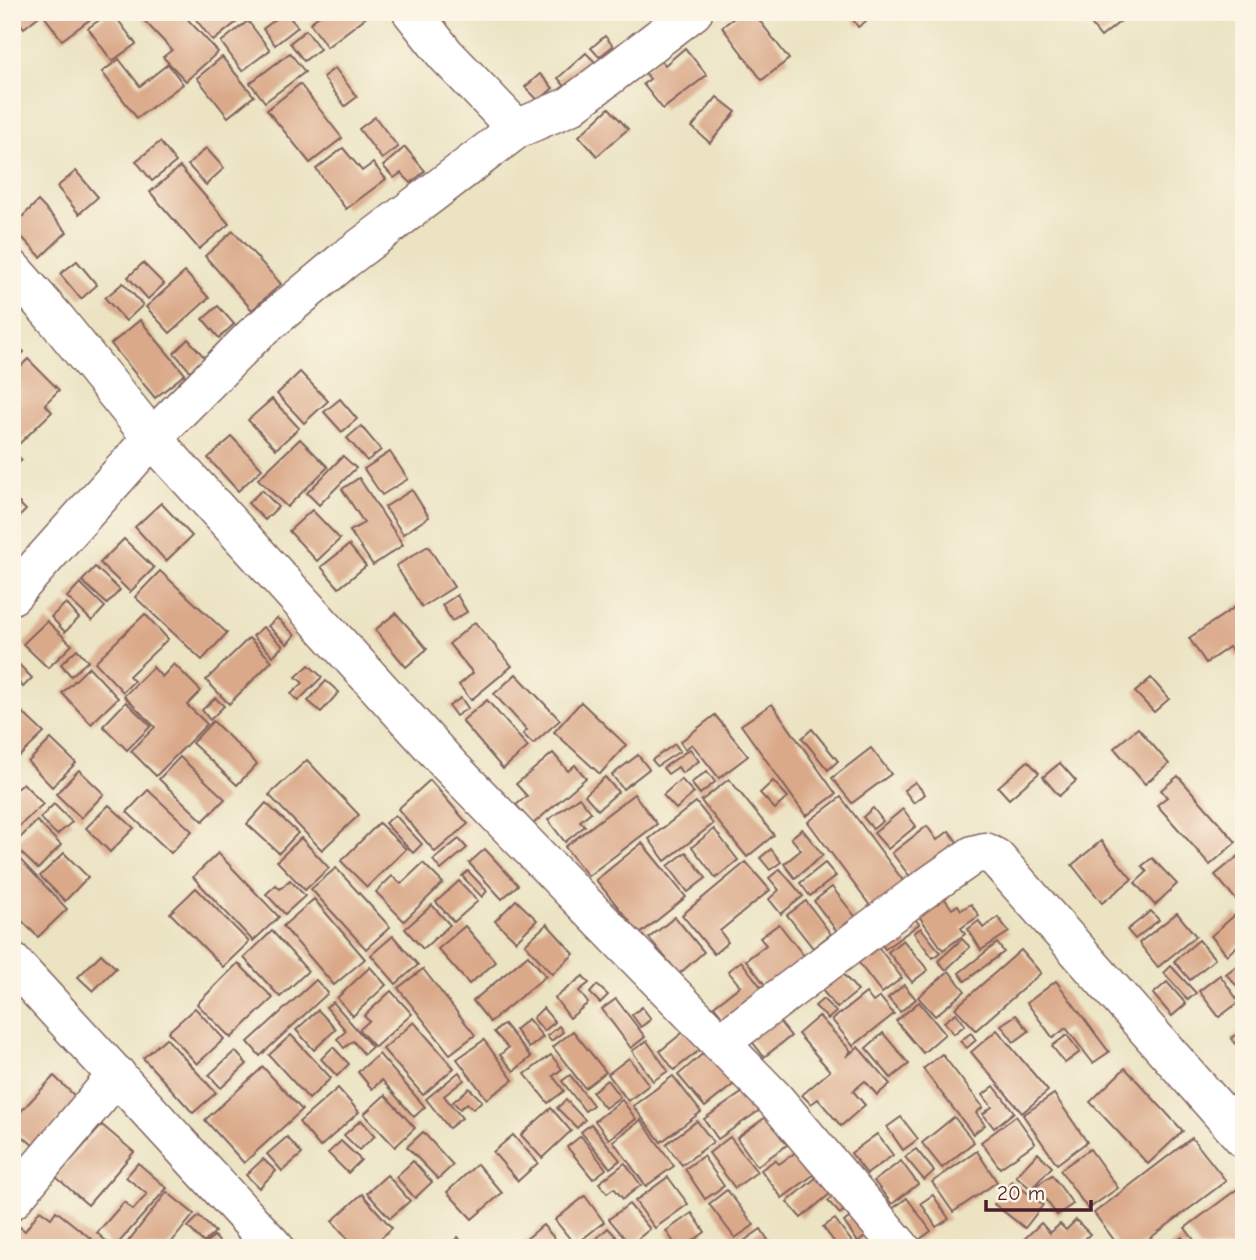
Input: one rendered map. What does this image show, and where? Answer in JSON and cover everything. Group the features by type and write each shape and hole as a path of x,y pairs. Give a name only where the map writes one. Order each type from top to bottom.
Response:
{"street":[{"path":"412,12 445,54 517,129"},
{"path":"12,595 152,438 253,336 344,261 517,129 570,106 693,12"},
{"path":"12,269 57,319 152,438 450,766 774,1098 901,1248"},
{"path":"720,1043 939,879 973,855 985,852 996,858 1244,1139"},
{"path":"12,962 275,1248"},
{"path":"12,1200 117,1075"}],"building":[{"path":"12,12 44,12 24,28"},
{"path":"50,12 100,12 62,40 45,17"},
{"path":"111,12 136,44 112,61 88,28"},
{"path":"136,12 181,12 218,52 186,81 163,57 172,50"},
{"path":"190,12 232,12 238,21 213,41"},
{"path":"285,12 298,27 275,45 263,29"},
{"path":"324,12 373,12 327,47 310,23"},
{"path":"742,12 753,12 789,59 762,80 722,27"},
{"path":"848,12 878,12 858,27"},
{"path":"1081,12 1132,12 1101,37"},
{"path":"248,21 270,50 242,71 221,42"},
{"path":"306,30 320,49 304,61 290,43"},
{"path":"605,36 613,46 599,57 591,48"},
{"path":"685,48 707,75 663,109 643,84 650,79 643,70 659,57 665,65"},
{"path":"290,53 305,72 265,102 250,83"},
{"path":"586,53 596,63 567,89 558,78"},
{"path":"222,57 254,96 228,117 197,78"},
{"path":"119,59 140,86 168,64 183,84 137,118 102,72"},
{"path":"335,68 357,97 345,106 323,77"},
{"path":"540,74 553,88 539,101 525,87"},
{"path":"300,84 342,138 310,163 267,110"},
{"path":"717,97 736,112 710,143 692,127"},
{"path":"609,108 628,129 597,156 579,136"},
{"path":"375,117 398,147 382,159 359,129"},
{"path":"160,142 176,162 152,181 136,161"},
{"path":"405,147 425,171 411,183 401,173 394,178 383,166"},
{"path":"206,148 224,168 206,185 188,165"},
{"path":"343,148 362,171 373,163 386,179 346,209 316,169"},
{"path":"180,167 229,224 199,249 150,192"},
{"path":"76,171 98,197 79,214 57,187"},
{"path":"38,201 67,232 41,257 12,227"},
{"path":"233,231 281,284 252,310 205,256"},
{"path":"77,261 97,285 81,299 60,274"},
{"path":"143,263 164,284 148,299 128,277"},
{"path":"185,272 209,298 170,333 146,307"},
{"path":"123,283 143,305 126,321 105,298"},
{"path":"218,306 234,324 219,338 203,319"},
{"path":"140,320 185,374 155,398 111,344"},
{"path":"188,339 205,358 190,371 174,353"},
{"path":"12,341 24,352 12,363"},
{"path":"28,359 59,390 45,404 52,412 19,444 12,437 12,375"},
{"path":"300,372 328,401 304,423 277,394"},
{"path":"272,399 299,428 276,449 248,420"},
{"path":"340,399 357,419 342,432 324,412"},
{"path":"361,426 381,450 367,461 347,438"},
{"path":"232,437 262,469 238,491 208,458"},
{"path":"300,439 328,467 287,507 258,479"},
{"path":"12,451 22,460 12,469"},
{"path":"390,452 408,479 382,495 364,469"},
{"path":"343,456 356,468 319,505 307,493"},
{"path":"359,478 403,545 373,565 350,531 364,523 342,489"},
{"path":"262,490 278,507 265,520 248,503"},
{"path":"412,490 429,517 403,534 385,507"},
{"path":"12,496 26,510 12,524"},
{"path":"161,503 192,536 166,561 135,527"},
{"path":"312,510 340,539 317,561 289,531"},
{"path":"124,539 154,568 130,592 100,563"},
{"path":"349,545 366,566 339,588 321,567"},
{"path":"428,546 454,587 422,607 396,566"},
{"path":"95,567 120,590 107,604 82,581"},
{"path":"160,571 227,633 202,660 135,597"},
{"path":"80,583 105,607 92,621 67,597"},
{"path":"457,595 467,612 452,621 442,605"},
{"path":"1244,601 1244,653 1237,658 1229,647 1206,663 1189,638"},
{"path":"66,603 79,618 65,632 51,617"},
{"path":"396,613 427,649 406,667 375,630"},
{"path":"145,614 168,639 129,676 134,681 123,692 95,662"},
{"path":"277,618 295,635 287,644 268,626"},
{"path":"47,621 72,645 48,668 23,644"},
{"path":"475,622 512,666 471,700 459,685 473,673 449,644"},
{"path":"263,627 283,646 273,656 253,636"},
{"path":"249,638 272,661 229,704 206,680"},
{"path":"77,649 88,661 71,676 61,664"},
{"path":"12,657 32,678 23,687 12,676"},
{"path":"174,664 201,691 187,705 207,724 156,776 131,751 155,727 124,696 153,667 162,677"},
{"path":"309,665 322,677 298,701 291,694 303,683 296,677"},
{"path":"89,667 118,698 91,724 62,693"},
{"path":"516,674 560,720 533,744 523,734 527,730 494,694"},
{"path":"1151,678 1169,699 1154,712 1135,692"},
{"path":"326,681 339,692 321,712 308,701"},
{"path":"215,698 224,706 210,720 202,710"},
{"path":"461,698 468,708 456,716 449,706"},
{"path":"487,700 528,747 503,769 462,721"},
{"path":"126,702 151,726 127,750 103,726"},
{"path":"581,702 626,745 600,774 554,732"},
{"path":"772,704 836,794 806,816 741,725"},
{"path":"19,709 44,733 20,756 12,749 12,716"},
{"path":"715,715 748,756 719,778 692,744 685,749 680,742"},
{"path":"213,721 257,764 237,785 192,743"},
{"path":"1138,728 1169,764 1145,784 1114,748"},
{"path":"812,729 838,761 828,770 802,738"},
{"path":"51,739 76,763 52,787 28,762"},
{"path":"675,744 680,751 657,766 652,760"},
{"path":"871,748 891,774 852,803 832,778"},
{"path":"690,749 699,761 682,773 678,767 668,774 663,768"},
{"path":"553,753 568,771 575,765 586,778 533,824 516,805 527,796 516,784"},
{"path":"638,755 649,769 623,789 612,775"},
{"path":"180,757 225,799 203,821 159,779"},
{"path":"307,760 359,815 322,850 269,795"},
{"path":"1028,761 1039,773 1009,799 998,787"},
{"path":"1060,763 1076,781 1059,796 1043,777"},
{"path":"79,770 104,794 81,818 56,794"},
{"path":"707,771 715,782 700,794 691,783"},
{"path":"1178,776 1236,842 1210,865 1157,805 1167,797 1161,790"},
{"path":"605,777 618,792 598,810 585,795"},
{"path":"681,779 694,793 676,809 663,795"},
{"path":"729,779 774,835 747,857 701,801"},
{"path":"430,780 468,824 435,852 398,809"},
{"path":"773,781 788,797 775,809 760,793"},
{"path":"915,782 925,794 914,803 904,790"},
{"path":"23,783 43,804 12,833 12,793"},
{"path":"148,790 192,831 171,853 127,812"},
{"path":"634,794 657,824 588,876 565,847"},
{"path":"579,797 591,812 580,821 585,826 565,842 548,820"},
{"path":"841,797 910,890 877,915 808,822"},
{"path":"696,802 713,824 665,861 649,839"},
{"path":"266,803 298,833 279,853 247,824"},
{"path":"54,804 72,822 57,835 40,818"},
{"path":"109,805 134,828 110,852 86,828"},
{"path":"873,808 883,821 873,829 863,817"},
{"path":"903,809 916,826 888,849 874,833"},
{"path":"395,815 422,844 413,853 385,823"},
{"path":"37,821 61,845 38,869 13,845"},
{"path":"379,823 406,849 367,887 341,861"},
{"path":"927,826 937,840 949,831 960,846 914,882 892,853"},
{"path":"714,829 738,860 716,878 692,847"},
{"path":"802,829 823,855 795,878 784,864 801,850 791,838"},
{"path":"301,838 329,868 305,890 277,861"},
{"path":"459,839 467,848 441,870 433,860"},
{"path":"1101,841 1132,879 1102,903 1072,865"},
{"path":"642,843 686,897 640,934 596,880"},
{"path":"485,849 518,885 502,899 469,863"},
{"path":"771,849 781,862 770,870 760,858"},
{"path":"12,851 67,909 38,937 12,911"},
{"path":"686,852 706,878 688,892 668,866"},
{"path":"64,853 88,877 65,901 40,876"},
{"path":"218,853 279,917 253,941 193,877"},
{"path":"1242,853 1244,897 1238,902 1215,875"},
{"path":"1152,858 1177,884 1155,905 1135,883 1147,872 1142,866"},
{"path":"746,862 770,890 720,931 728,942 714,954 682,915"},
{"path":"423,863 443,883 404,921 376,892 392,876 401,884"},
{"path":"825,863 836,876 810,896 800,883"},
{"path":"336,868 390,927 366,949 311,889"},
{"path":"780,869 803,896 781,914 769,899 779,890 769,878"},
{"path":"468,871 487,891 482,897 462,876"},
{"path":"290,880 305,896 285,914 266,894 276,885 280,889"},
{"path":"459,881 478,901 454,922 436,902"},
{"path":"832,887 858,920 839,934 814,901"},
{"path":"196,888 249,942 223,967 170,913"},
{"path":"939,891 952,909 958,905 961,910 971,904 979,916 961,928 965,934 943,950 914,909"},
{"path":"314,899 365,959 334,985 283,926"},
{"path":"516,900 537,920 516,941 495,921"},
{"path":"806,901 831,934 813,948 787,915"},
{"path":"432,905 450,925 423,949 405,929"},
{"path":"909,911 919,924 885,949 876,936"},
{"path":"1151,911 1159,920 1135,939 1127,930"},
{"path":"1177,913 1196,936 1158,967 1139,943"},
{"path":"1236,914 1244,923 1244,940 1227,955 1211,936"},
{"path":"675,917 704,952 679,974 649,938"},
{"path":"998,917 1009,932 981,950 968,929 979,921 983,928"},
{"path":"547,924 574,954 552,974 525,944"},
{"path":"779,924 811,965 772,994 746,960 766,945 760,938"},
{"path":"465,926 496,962 469,984 438,949"},
{"path":"921,928 940,952 933,958 914,933"},
{"path":"272,931 308,971 280,997 244,958"},
{"path":"393,936 418,965 396,984 371,955"},
{"path":"872,939 902,978 882,993 852,954"},
{"path":"962,939 970,947 946,970 938,961"},
{"path":"903,940 928,970 912,982 888,952"},
{"path":"1199,940 1215,959 1190,980 1174,961"},
{"path":"997,943 1004,952 965,981 959,973"},
{"path":"1021,950 1041,973 976,1030 955,1008"},
{"path":"101,954 116,968 93,991 78,977"},
{"path":"528,955 546,976 490,1022 473,1001"},
{"path":"1244,960 1244,994 1226,974"},
{"path":"741,961 768,996 730,1026 714,1006 740,986 728,971"},
{"path":"238,963 273,998 231,1038 197,1004"},
{"path":"1171,966 1196,993 1188,1000 1164,973"},
{"path":"370,967 386,985 353,1016 337,998"},
{"path":"837,967 858,991 837,1008 817,984"},
{"path":"423,969 475,1035 450,1054 398,988"},
{"path":"949,971 965,991 935,1016 918,997"},
{"path":"1220,975 1239,1002 1219,1017 1199,991"},
{"path":"583,976 589,983 579,991 588,1003 570,1018 555,998"},
{"path":"316,980 328,993 260,1056 248,1042"},
{"path":"1056,981 1109,1052 1093,1063 1066,1028 1053,1038 1027,1003"},
{"path":"1167,982 1186,1004 1172,1016 1153,994"},
{"path":"597,985 608,995 600,1003 590,993"},
{"path":"904,985 916,999 900,1012 888,998"},
{"path":"391,991 412,1014 375,1047 359,1030 369,1021 364,1016"},
{"path":"866,993 873,1002 880,997 894,1014 853,1046 832,1020"},
{"path":"616,999 645,1037 631,1048 602,1009"},
{"path":"823,999 836,1012 828,1019 815,1006"},
{"path":"333,1002 372,1047 364,1054 353,1041 344,1048 337,1039 346,1031 326,1007"},
{"path":"919,1002 945,1034 923,1053 896,1021"},
{"path":"642,1007 651,1019 641,1027 632,1015"},
{"path":"195,1008 224,1039 197,1064 168,1032"},
{"path":"543,1008 555,1022 544,1031 533,1018"},
{"path":"318,1010 336,1029 314,1050 296,1030"},
{"path":"956,1013 965,1025 954,1034 944,1022"},
{"path":"774,1015 791,1036 764,1057 748,1036"},
{"path":"1016,1015 1029,1031 1014,1042 1001,1025"},
{"path":"819,1016 851,1051 846,1057 858,1047 890,1084 877,1095 865,1081 853,1091 865,1105 841,1126 818,1099 811,1104 802,1095 830,1071 798,1034"},
{"path":"528,1019 543,1037 529,1048 515,1030"},
{"path":"414,1022 454,1068 423,1095 383,1049"},
{"path":"504,1024 531,1057 514,1071 500,1055 508,1048 494,1032"},
{"path":"559,1026 563,1032 551,1041 547,1036"},
{"path":"1244,1029 1244,1055 1231,1038"},
{"path":"686,1030 701,1049 674,1070 660,1051"},
{"path":"997,1030 1048,1091 1022,1113 971,1052"},
{"path":"573,1031 606,1072 585,1088 553,1047"},
{"path":"883,1033 909,1064 891,1078 866,1048"},
{"path":"971,1033 976,1040 967,1048 960,1041"},
{"path":"291,1035 331,1078 309,1099 269,1055"},
{"path":"1067,1035 1080,1052 1065,1063 1052,1046"},
{"path":"166,1038 216,1093 193,1113 143,1058"},
{"path":"484,1040 513,1080 487,1099 457,1059"},
{"path":"647,1041 668,1071 653,1081 632,1051"},
{"path":"333,1047 349,1064 337,1076 321,1059"},
{"path":"235,1051 247,1064 221,1088 209,1075"},
{"path":"706,1051 734,1084 705,1107 678,1075"},
{"path":"379,1054 425,1107 414,1117 382,1080 372,1089 358,1072"},
{"path":"942,1054 983,1107 976,1113 985,1125 973,1134 923,1069"},
{"path":"551,1055 562,1069 553,1076 564,1091 548,1103 525,1074"},
{"path":"629,1058 649,1085 628,1101 608,1074"},
{"path":"263,1067 302,1110 244,1163 205,1120"},
{"path":"1125,1068 1183,1131 1148,1164 1090,1102"},
{"path":"459,1072 464,1080 444,1096 462,1118 449,1128 426,1099"},
{"path":"570,1075 593,1105 585,1111 562,1081"},
{"path":"54,1076 78,1099 34,1146 12,1127 12,1121"},
{"path":"673,1076 701,1112 661,1142 633,1106"},
{"path":"607,1080 620,1097 605,1108 592,1092"},
{"path":"994,1086 1014,1112 994,1128 983,1114 992,1107 983,1095"},
{"path":"338,1088 359,1112 320,1147 299,1122"},
{"path":"469,1088 482,1101 473,1109 467,1103 460,1109 453,1102"},
{"path":"746,1090 760,1110 718,1139 704,1119"},
{"path":"1054,1094 1087,1142 1057,1164 1023,1115"},
{"path":"385,1095 415,1128 395,1147 364,1114"},
{"path":"566,1100 585,1120 577,1128 557,1108"},
{"path":"622,1100 636,1119 609,1139 595,1121"},
{"path":"551,1108 571,1131 542,1158 521,1135"},
{"path":"1016,1116 1035,1143 1000,1168 981,1142"},
{"path":"766,1117 787,1145 757,1166 737,1138"},
{"path":"901,1117 918,1139 903,1150 887,1127"},
{"path":"954,1117 974,1142 942,1168 922,1143"},
{"path":"361,1120 375,1136 359,1150 344,1135"},
{"path":"641,1120 674,1166 646,1186 613,1141"},
{"path":"697,1121 713,1142 682,1165 666,1144"},
{"path":"591,1124 620,1160 610,1168 581,1132"},
{"path":"102,1125 134,1152 88,1205 56,1177"},
{"path":"423,1132 453,1165 438,1179 407,1147"},
{"path":"877,1134 893,1155 867,1174 851,1153"},
{"path":"513,1135 538,1163 518,1181 493,1152"},
{"path":"581,1136 606,1169 593,1179 567,1147"},
{"path":"287,1137 302,1154 282,1171 267,1154"},
{"path":"730,1137 757,1172 735,1188 709,1153"},
{"path":"1192,1138 1226,1181 1137,1248 1120,1248 1094,1213"},
{"path":"341,1141 361,1160 348,1173 328,1153"},
{"path":"916,1149 934,1171 924,1180 905,1157"},
{"path":"1090,1149 1118,1188 1088,1209 1060,1170"},
{"path":"799,1150 816,1173 782,1198 761,1170 775,1160 779,1164"},
{"path":"977,1151 997,1182 953,1212 932,1182"},
{"path":"1038,1153 1052,1167 1031,1189 1016,1176"},
{"path":"703,1156 724,1186 705,1199 685,1169"},
{"path":"263,1159 276,1171 259,1188 246,1175"},
{"path":"413,1161 432,1182 415,1198 396,1177"},
{"path":"901,1161 918,1184 892,1204 874,1181"},
{"path":"138,1163 167,1188 114,1248 97,1233 124,1202 133,1210 147,1194 126,1177"},
{"path":"625,1163 641,1185 623,1199 614,1188 607,1193 599,1183"},
{"path":"477,1164 502,1193 472,1219 447,1192"},
{"path":"387,1175 410,1201 390,1218 367,1193"},
{"path":"1052,1175 1073,1204 1057,1215 1036,1186"},
{"path":"668,1177 688,1204 655,1228 635,1201"},
{"path":"817,1177 831,1193 801,1218 787,1202"},
{"path":"1012,1181 1043,1205 1025,1228 994,1204"},
{"path":"1244,1184 1244,1248 1200,1248 1185,1228"},
{"path":"727,1190 754,1225 735,1238 709,1204"},
{"path":"839,1191 851,1204 840,1214 828,1201"},
{"path":"167,1192 194,1214 167,1248 123,1248"},
{"path":"362,1194 392,1228 370,1248 356,1248 332,1221"},
{"path":"933,1195 949,1219 936,1227 921,1203"},
{"path":"585,1196 604,1222 575,1245 555,1220"},
{"path":"907,1198 931,1231 916,1242 892,1209"},
{"path":"629,1204 650,1229 630,1245 609,1219"},
{"path":"40,1210 51,1218 56,1211 103,1248 12,1248 12,1238 20,1227 25,1231"},
{"path":"692,1213 705,1232 683,1248 678,1248 666,1231"},
{"path":"854,1214 869,1234 858,1242 844,1222"},
{"path":"199,1216 215,1232 204,1243 188,1227"},
{"path":"835,1219 855,1246 852,1248 839,1248 823,1227"},
{"path":"1076,1220 1090,1234 1076,1248 1015,1248 1041,1223 1050,1233 1060,1224 1066,1230"},
{"path":"543,1225 555,1239 545,1248 518,1246"},
{"path":"608,1228 624,1245 621,1248 586,1248"},
{"path":"761,1229 768,1240 756,1248 740,1248 738,1245"},
{"path":"214,1236 225,1248 202,1248"},
{"path":"458,1237 467,1248 446,1248"},
{"path":"1182,1237 1190,1248 1167,1248"}]}
